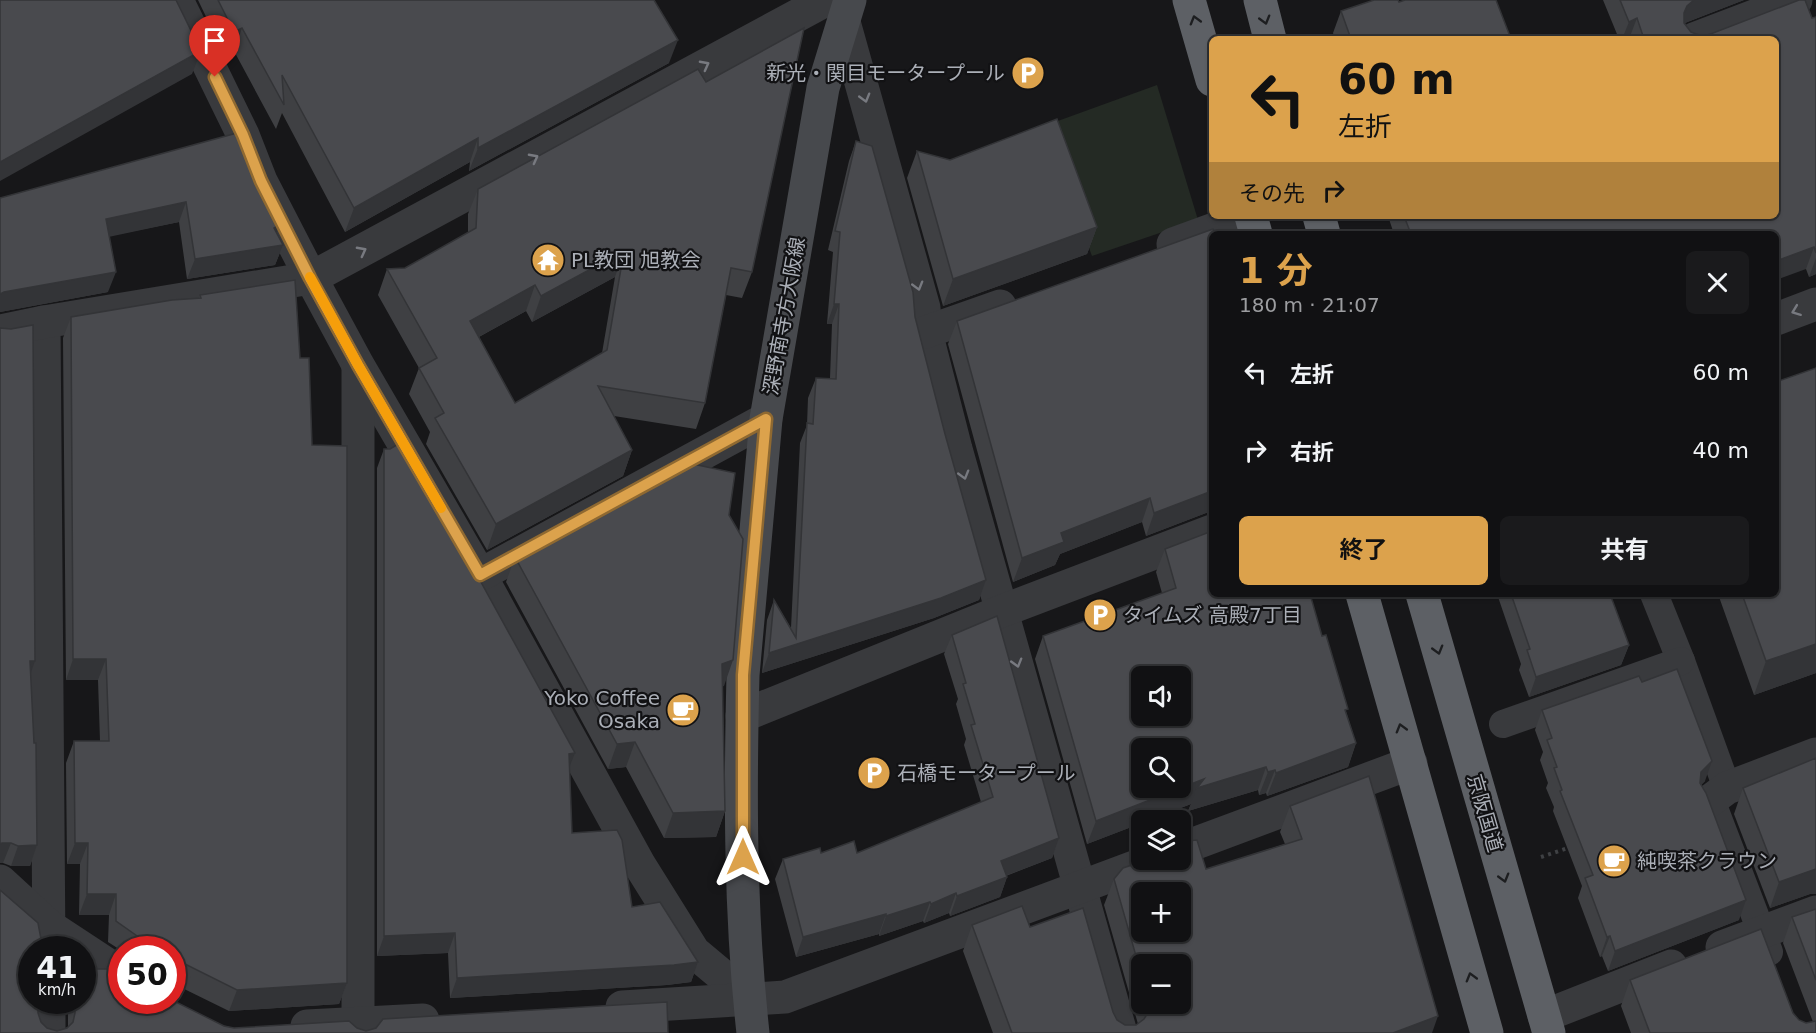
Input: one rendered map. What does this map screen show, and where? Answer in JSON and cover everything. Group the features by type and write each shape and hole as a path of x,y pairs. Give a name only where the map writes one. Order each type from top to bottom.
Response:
{"highway":[{"path":"1189,0 1209,70"},
{"path":"1260,0 1269,36"},
{"path":"1363,597 1487,1033"},
{"name":"京阪国道","path":"1423,597 1546,1024"}],"main road":[{"name":"深野南寺方大阪線","path":"753,1033 749,998 743,857 743,675 766,419 823,87 840,7"}],"street":[{"path":"177,0 243,135 261,181 310,278 480,575 639,864 694,952 749,998"},
{"path":"1709,36 1796,0"},
{"path":"0,331 310,278 840,7 924,308 926,332 1002,611 1121,1033"},
{"path":"1148,253 1242,219"},
{"path":"926,332 1026,296"},
{"path":"1779,318 1816,304"},
{"path":"44,322 49,936"},
{"path":"358,365 358,1028"},
{"path":"480,575 766,419"},
{"path":"742,716 1002,611 1209,532"},
{"path":"1719,794 1816,754"},
{"path":"1191,845 1411,763"},
{"path":"594,1009 785,997 1131,868"},
{"path":"0,881 47,936"},
{"path":"1546,1024 1761,931 1816,912"},
{"path":"49,1014 49,1033"},
{"path":"280,1028 358,1028 452,1018"}],"lane":[{"path":"1655,597 1681,661 1719,794 1776,972"},
{"path":"1503,724 1681,661"}],"path":[{"path":"1541,857 1575,846"}],"shaded area":[{"path":"1157,85 1198,220 1092,256 1044,126"}],"building":[{"path":"0,0 176,0 201,51 0,162"},
{"path":"218,0 654,0 678,40 478,148 478,138 354,208 282,75 284,105 242,28 234,32"},
{"path":"1374,0 1398,0 1399,2 1405,0 1496,0 1510,36 1350,36 1341,11"},
{"path":"1620,0 1694,0 1687,6 1684,23 1691,32 1708,35 1799,0 1805,0 1812,18 1816,17 1816,253 1814,247 1779,260 1779,231 1410,231 1405,219 1779,219 1779,36 1643,36 1637,18 1629,22"},
{"path":"804,28 752,272 731,268 705,403 598,386 632,450 496,524 435,418 444,413 419,368 437,358 387,269 405,268 476,228 478,189 698,69 706,82","holes":["624,251 607,350 515,403 470,321 535,285 541,296"]},
{"path":"1057,119 1097,227 953,279 917,151 950,160"},
{"path":"237,133 252,169 280,224 274,228 283,245 195,259 186,202 106,219 116,272 0,294 0,198"},
{"path":"856,141 872,146 913,292 915,317 945,434 986,580 941,598 769,653 774,600 796,638 807,423 813,424 816,378 836,379 839,304 834,304 840,232 835,231"},
{"path":"1213,229 1214,231 1209,231 1209,492 1154,513 1150,498 1061,533 1064,542 1022,558 957,321"},
{"path":"295,280 300,358 309,358 312,445 347,446 347,983 237,990 186,964 186,936 137,936 116,921 116,894 87,894 88,843 75,843 74,741 109,741 106,659 73,659 71,317 172,300 201,298 200,295"},
{"path":"33,325 35,661 30,661 34,743 36,743 37,845 18,846 11,843 0,844 0,328 11,329"},
{"path":"1816,368 1816,644 1766,661 1743,597 1779,597 1779,381"},
{"path":"400,443 471,564 575,753 569,754 572,833 617,830 622,840 632,907 660,902 698,962 457,978 455,933 384,936 384,449 390,449"},
{"path":"693,464 735,473 729,515 743,539 733,660 722,664 725,811 673,813 635,742 617,744 515,557 650,484 652,488"},
{"path":"1209,532 1209,597 1311,597 1322,636 1326,635 1356,743 1276,773 1275,770 1268,772 1266,767 1197,788 1204,779 1191,784 1191,738 1131,738 1131,798 1155,798 1096,821 1043,636 1176,588 1165,549"},
{"path":"1512,597 1611,597 1629,645 1536,677 1527,650 1530,649"},
{"path":"997,616 1059,838 1001,861 1007,877 957,896 956,893 931,904 930,902 886,916 886,914 803,937 783,859 820,848 821,853 854,841 857,853 993,797 971,725 975,724 952,635"},
{"path":"1677,669 1712,761 1701,772 1700,783 1706,793 1746,900 1615,951 1610,936 1607,937 1585,878 1593,875 1560,791 1562,790 1554,768 1557,767 1547,740 1552,738 1542,710 1639,676 1642,682"},
{"path":"1816,758 1816,869 1779,882 1743,788"},
{"path":"1369,776 1438,1016 1393,1033 1012,1033 972,925 1022,906 1030,927 1083,908 1117,1020 1125,1025 1136,1025 1147,1014 1191,1014 1191,954 1135,954 1132,942 1191,942 1191,882 1131,882 1131,938 1114,879 1123,868 1131,865 1131,870 1191,870 1191,841 1197,840 1206,869 1302,839 1290,806"},
{"path":"0,890 38,923 40,936 18,936 18,1014 38,1014 41,1022 47,1028 57,1031 67,1028 73,1022 75,1014 96,1014 96,969 108,969 108,1014 186,1014 186,1007 224,1026 234,1028 349,1021 357,1028 366,1031 376,1028 383,1019 667,1002 668,1033 0,1033"},
{"path":"1816,909 1816,980 1792,917"},
{"path":"1761,929 1793,1013 1799,1020 1806,1023 1816,1021 1816,1033 1650,1033 1630,980"}],"slow traffic":[{"path":"310,277 441,508"}],"place":[{"name":"新光・関目モータープール","path":"1028,73"},
{"name":"PL教団 旭教会","path":"548,260"},
{"name":"タイムズ 高殿7丁目","path":"1100,615"},
{"name":"Yoko Coffee Osaka","path":"683,710"},
{"name":"石橋モータープール","path":"874,773"},
{"name":"純喫茶クラウン","path":"1614,861"}],"route":[{"path":"215,77 243,135 261,181 310,278 480,575 766,419 743,675 743,857"}]}
